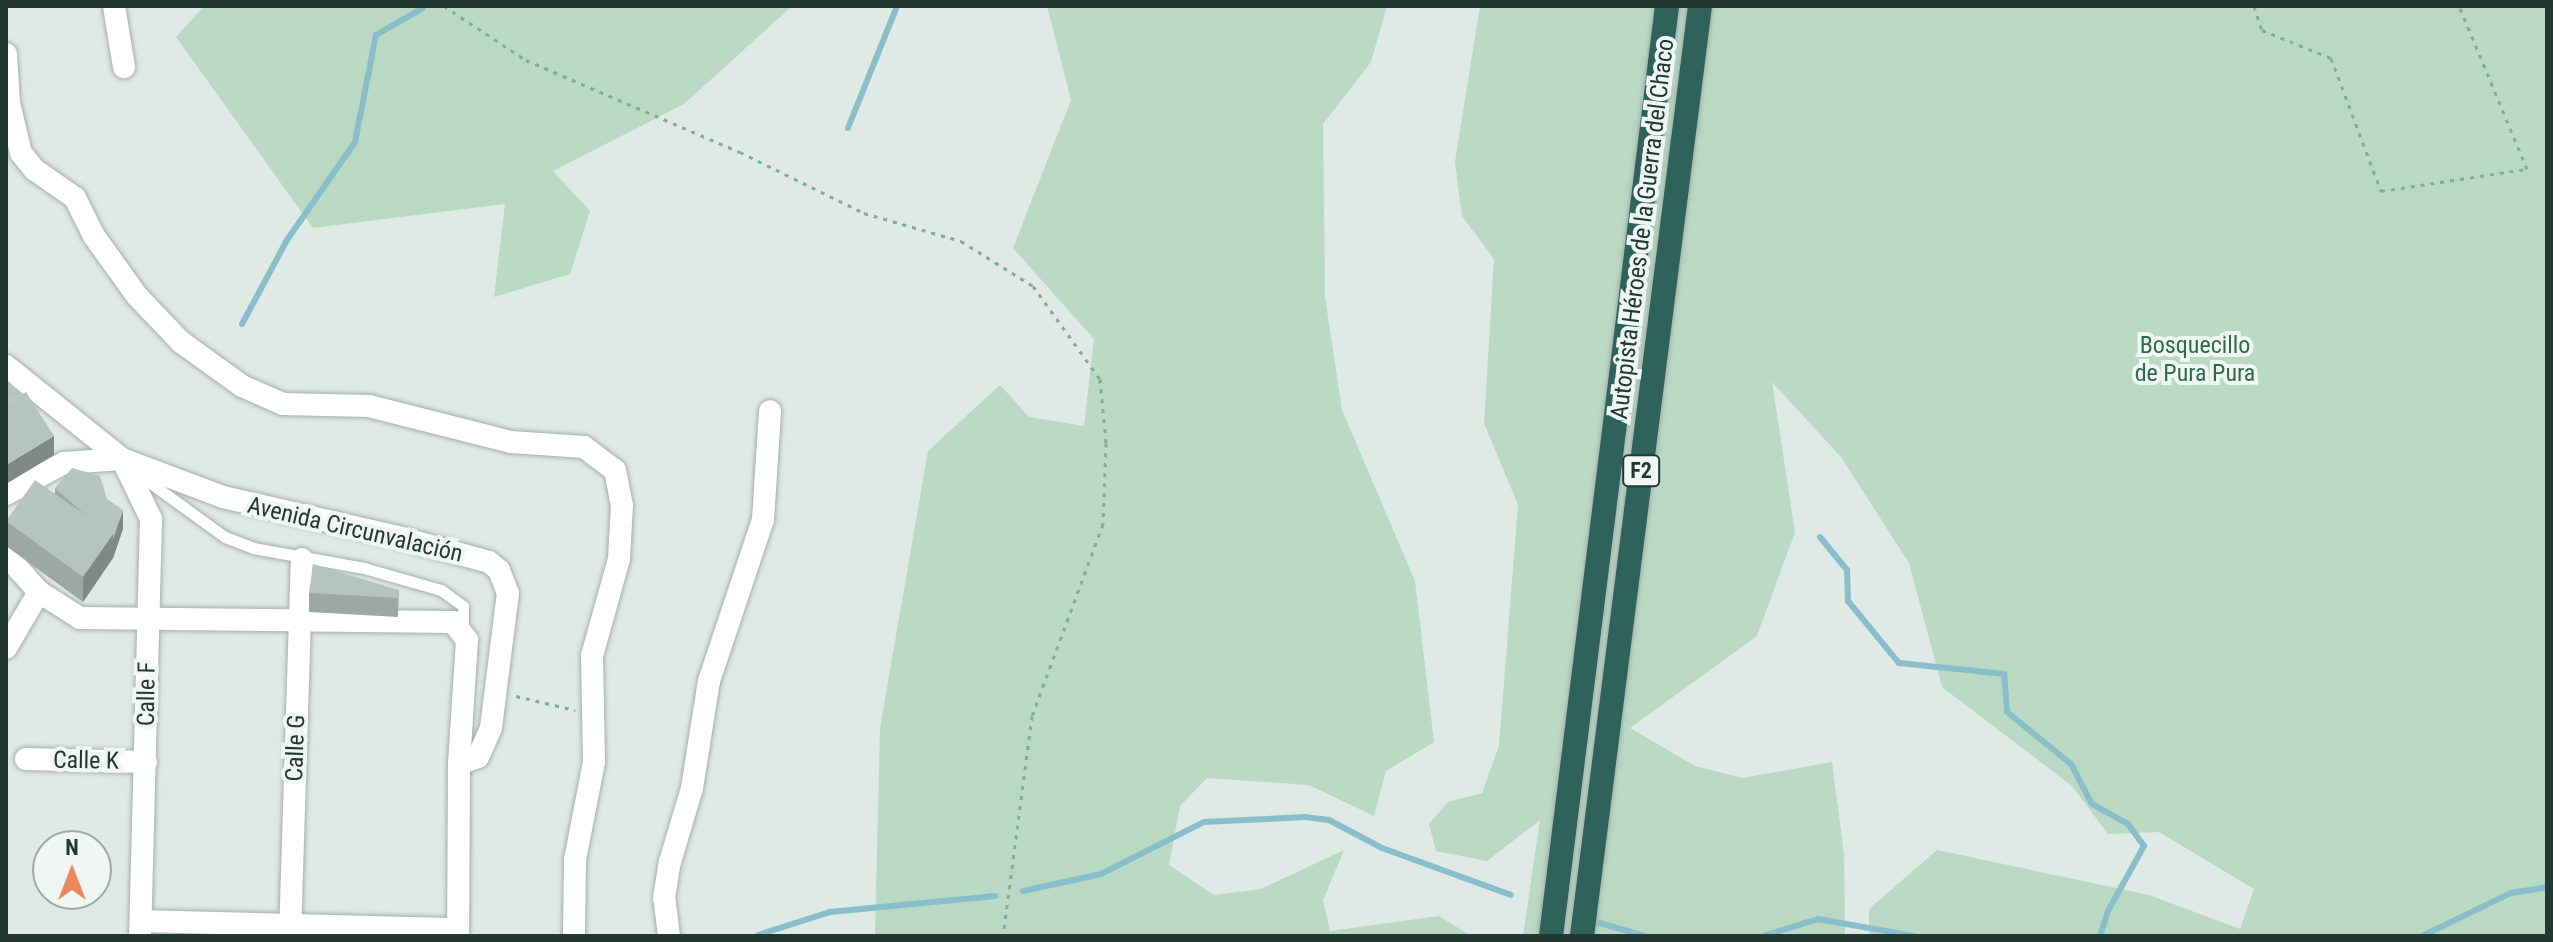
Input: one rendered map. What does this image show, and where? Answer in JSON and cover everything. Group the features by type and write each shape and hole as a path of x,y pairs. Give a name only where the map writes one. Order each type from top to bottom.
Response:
{"highway":[{"name":"Autopista Héroes de la Guerra del Chaco","path":"1551,936 1667,6"},
{"name":"Autopista Héroes de la Guerra del Chaco","path":"1582,936 1700,6"}],"street":[{"path":"114,6 124,67"},
{"path":"6,54 7,104 21,153 35,170 75,198 94,236 137,296 181,342 263,398 283,404 369,406 511,442 584,447 606,458 615,470 622,505 619,559 592,656 594,762 571,897 574,936"},
{"name":"Avenida Circunvalación","path":"6,366 122,459 251,505 352,525 489,562 505,577 508,593 497,691 485,748 459,764"},
{"path":"669,936 664,898 670,862 692,788 709,681 763,520 770,411"},
{"path":"64,463 80,427"},
{"path":"6,494 64,463 122,459"},
{"name":"Calle F","path":"122,459 151,519 140,928"},
{"path":"6,555 39,592 80,618 453,622 463,631 458,932 140,928"},
{"name":"Calle G","path":"290,931 302,559"},
{"path":"6,648 39,592"},
{"name":"Calle K","path":"26,759 146,762"}],"lane":[{"path":"122,459 151,487 225,537 302,559 377,571 441,590 463,606 463,631"}],"path":[{"path":"444,6 526,60 740,152 864,213 961,241 1033,286 1100,379 1106,443 1103,524 1032,716 1003,936"},
{"path":"2254,6 2262,30 2331,58 2381,191 2527,169 2459,6"},
{"path":"497,691 593,714"}],"green space":[{"path":"204,6 792,6 684,104 553,171 590,211 570,274 494,297 505,204 313,228 176,37"},
{"path":"1047,6 1387,6 1371,62 1323,124 1325,297 1342,410 1415,581 1434,742 1386,771 1374,816 1309,785 1207,778 1180,806 1169,865 1214,895 1261,889 1344,850 1323,900 1330,931 1439,916 1471,936 875,936 880,728 928,451 1000,385 1029,417 1084,426 1094,339 1013,248 1071,100"},
{"name":"Bosquecillo de Pura Pura","path":"1480,6 2547,6 2547,936 1869,936 1869,909 1937,850 2149,895 2240,929 2254,889 2159,832 2108,834 2072,786 1942,687 1909,563 1841,457 1772,382 1795,532 1757,636 1630,728 1695,766 1743,778 1832,762 1844,854 1845,936 1523,936 1540,820 1487,861 1436,851 1429,824 1448,802 1482,793 1499,746 1518,505 1484,423 1494,259 1462,216 1455,162"}],"building":[{"path":"6,379 22,394 6,404"},
{"path":"26,392 54,436 6,465 6,404"},
{"path":"72,468 100,476 107,499 123,510 113,539 113,534 55,488"},
{"path":"35,480 113,534 83,577 6,521"},
{"path":"313,564 399,590 398,598 309,593"}],"waterway":[{"path":"848,128 897,6"},
{"path":"242,324 287,240 355,142 376,35 423,8"},
{"path":"1820,537 1847,570 1848,601 1899,663 2004,674 2007,712 2071,764 2092,804 2128,824 2144,846 2108,911 2100,936"},
{"path":"1023,891 1101,874 1204,822 1305,817 1329,820 1382,848 1511,895"},
{"path":"2422,936 2511,893 2547,887"},
{"path":"758,935 830,912 995,896"},
{"path":"1763,936 1818,919 1914,936"},
{"path":"1589,920 1645,936"}]}
